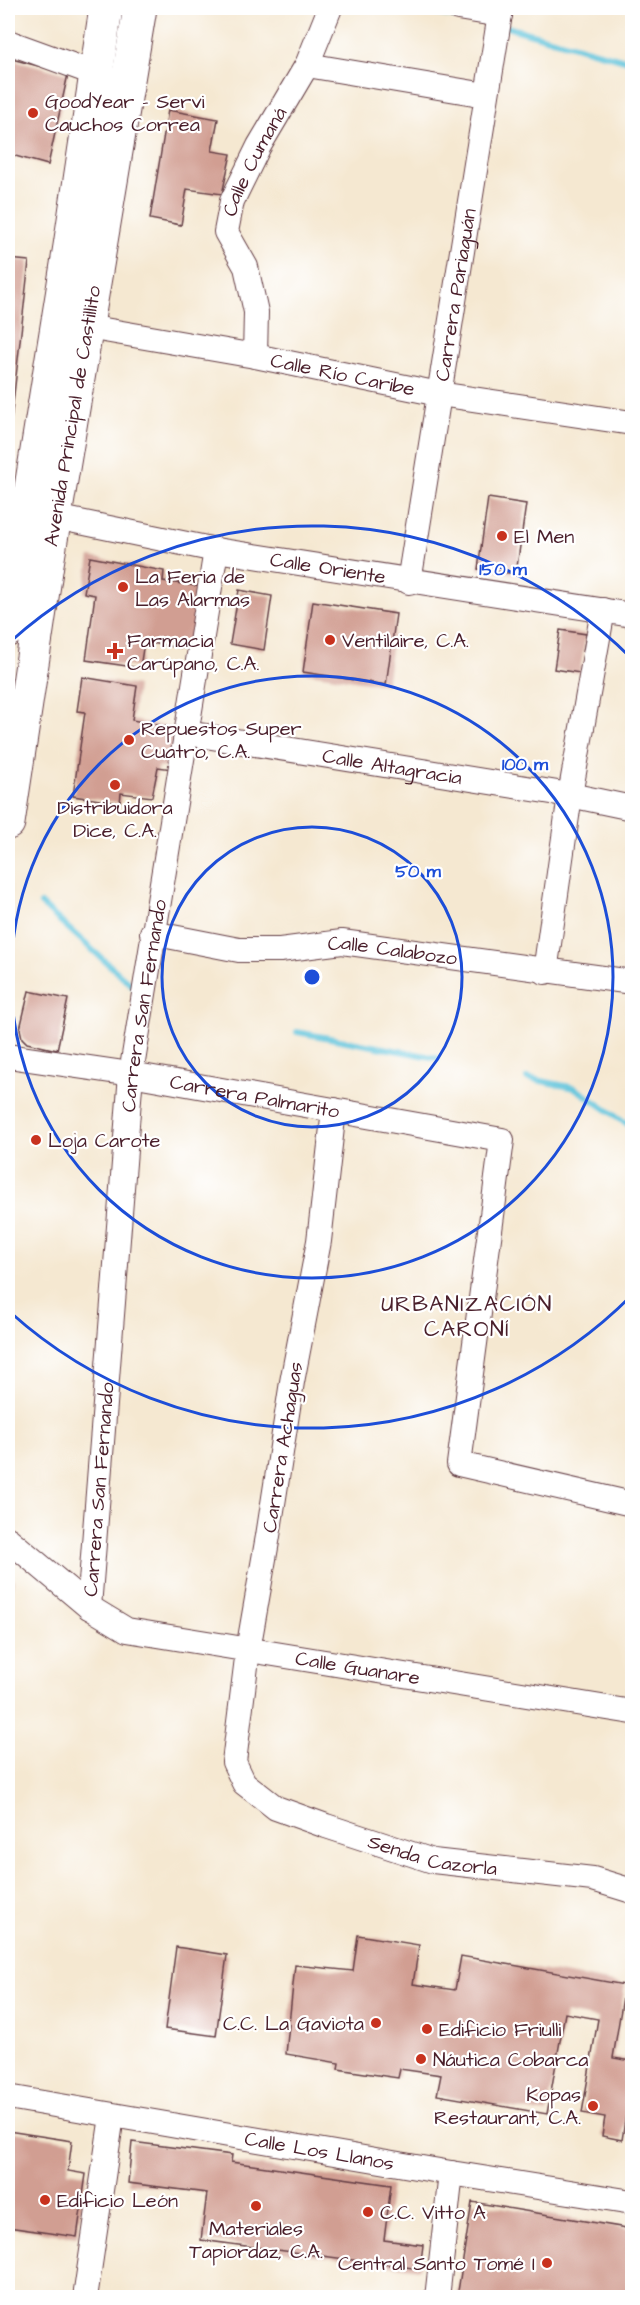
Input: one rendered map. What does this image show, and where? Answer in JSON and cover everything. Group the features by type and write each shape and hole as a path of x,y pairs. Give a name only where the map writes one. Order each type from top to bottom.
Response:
{"main road":[{"name":"Avenida Principal de Castillito","path":"8,824 69,258 106,8"},
{"name":"Avenida Principal de Castillito","path":"8,630 14,553 41,514 87,327 140,8"}],"street":[{"name":"Calle Cumaná","path":"255,356 256,312 246,267 226,232 231,201 259,146 307,65 330,8"},
{"path":"458,8 499,19"},
{"name":"Carrera Pariaguán","path":"409,582 499,19"},
{"path":"8,42 127,85"},
{"path":"307,65 486,95"},
{"name":"Calle Río Caribe","path":"87,327 255,356 439,394 633,423"},
{"name":"Calle Oriente","path":"41,514 216,550 409,582 633,615"},
{"name":"Carrera San Fernando","path":"89,1607 131,1074 152,933 216,550"},
{"path":"545,972 570,795 603,610"},
{"name":"Calle Altagracia","path":"187,733 570,795 633,808"},
{"name":"Calle Calabozo","path":"152,933 239,950 280,950 342,942 545,972 633,982"},
{"name":"Carrera Palmarito","path":"8,1056 131,1074 502,1140 459,1464 633,1504"},
{"name":"Carrera Achaguas","path":"244,1783 234,1762 248,1650 291,1382 319,1241 334,1110"},
{"name":"Calle Guanare","path":"8,1539 89,1607 127,1630 633,1712"},
{"name":"Senda Cazorla","path":"244,1783 276,1808 432,1861 593,1879 633,1891"},
{"name":"Calle Los Llanos","path":"8,2097 451,2174 633,2202"},
{"path":"85,2298 112,2116"},
{"path":"437,2298 451,2174"}],"building":[{"name":"GoodYear - Servi Cauchos Correa","path":"8,58 68,74 48,165 8,154"},
{"path":"168,110 218,119 212,151 231,154 222,194 187,189 181,225 150,219"},
{"path":"8,259 29,261 9,439 8,438"},
{"name":"El Men","path":"488,498 526,504 516,574 478,569"},
{"path":"90,557 164,571 163,581 203,587 193,650 144,642 140,668 86,660 95,595 84,593"},
{"path":"239,590 272,596 264,650 230,644"},
{"path":"313,601 396,614 386,685 303,672"},
{"path":"560,630 586,634 580,673 554,669"},
{"path":"82,677 137,686 132,720 179,729 172,769 158,767 152,797 121,793 120,803 73,796 85,712 77,711"},
{"path":"29,991 68,999 57,1050 27,1043 22,1038 20,1029"},
{"path":"8,1574 14,1580 8,1604"},
{"path":"358,1935 419,1945 413,1984 455,1990 461,1956 625,1985 613,2058 632,2061 622,2140 602,2136 605,2117 582,2113 598,2019 565,2013 547,2114 437,2095 441,2075 400,2069 398,2078 338,2069 339,2063 286,2054 295,1965 353,1971"},
{"path":"176,1947 227,1955 216,2036 165,2029"},
{"name":"Edificio León","path":"8,2131 72,2141 68,2171 86,2174 77,2237 8,2227"},
{"path":"132,2142 232,2155 231,2162 391,2185 384,2240 423,2245 420,2269 201,2240 207,2193 128,2183"},
{"name":"Central Santo Tomé I","path":"472,2202 632,2229 632,2298 457,2298"}],"waterway":[{"path":"406,8 458,17"},
{"path":"503,26 632,62"},
{"path":"41,904 135,988"},
{"path":"297,1032 437,1058"},
{"path":"527,1078 575,1088 632,1127"}],"place":[{"name":"GoodYear - Servi Cauchos Correa","path":"33,113"},
{"name":"El Men","path":"502,536"},
{"name":"La Feria de Las Alarmas","path":"123,587"},
{"name":"Ventilaire, C.A.","path":"330,640"},
{"name":"Farmacia Carúpano, C.A.","path":"115,651"},
{"name":"Repuestos Super Cuatro, C.A.","path":"129,740"},
{"name":"Distribuidora Dice, C.A.","path":"115,785"},
{"name":"Loja Carote","path":"36,1140"},
{"name":"C.C. La Gaviota","path":"376,2023"},
{"name":"Edificio Friulli","path":"427,2029"},
{"name":"Náutica Cobarca","path":"421,2059"},
{"name":"Kopas Restaurant, C.A.","path":"593,2106"},
{"name":"Edificio León","path":"45,2200"},
{"name":"Materiales Tapiordaz, C.A.","path":"256,2206"},
{"name":"C.C. Vitto A","path":"368,2212"},
{"name":"Central Santo Tomé I","path":"547,2263"}],"district":[{"name":"URBANIZACIÓN CARONÍ","path":"467,1316"}]}
